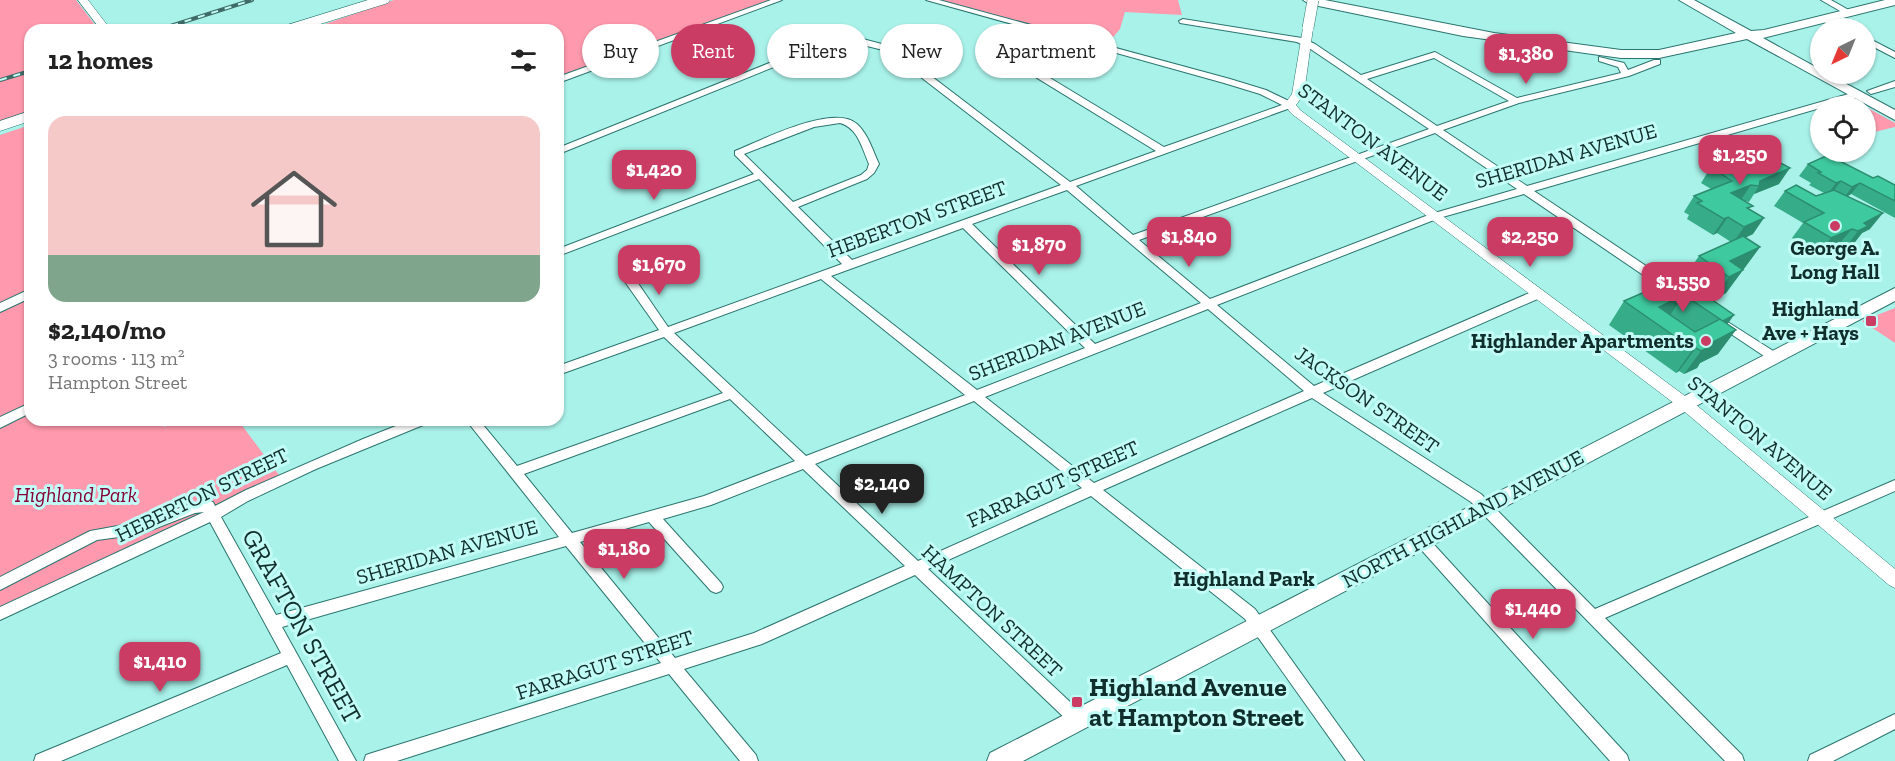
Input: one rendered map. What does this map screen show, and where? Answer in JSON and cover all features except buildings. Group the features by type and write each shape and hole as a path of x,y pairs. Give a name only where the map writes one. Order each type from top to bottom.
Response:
{"highway":[{"path":"308,24 383,0"},
{"path":"314,24 323,20"},
{"path":"0,126 24,118"},
{"path":"0,133 24,125"}],"main road":[{"path":"1294,0 1458,37 1602,59 1657,62 1688,57 1756,36"},
{"path":"1311,0 1493,37 1641,55 1676,52 1810,23"},
{"path":"1685,0 1810,60"},
{"path":"1703,0 1756,36 1895,116"},
{"path":"1829,18 1895,1"},
{"path":"1857,84 1895,104"},
{"name":"NORTH HIGHLAND AVENUE","path":"999,761 1027,754 1078,720 1895,294"}],"street":[{"path":"83,0 101,24"},
{"path":"564,78 778,0"},
{"name":"STANTON AVENUE","path":"930,0 1227,81 1263,92 1290,105 1356,158 1684,403 1895,580"},
{"path":"1290,105 1298,94 1311,0"},
{"path":"1825,0 1850,12"},
{"path":"1183,21 1306,43 1362,78 1684,296"},
{"name":"JACKSON STREET","path":"564,149 827,43 860,41 890,49 1069,186 1314,393 1476,498 1736,761"},
{"path":"1876,45 1895,54"},
{"path":"1362,78 1432,55 1444,58 1516,101"},
{"path":"1602,59 1621,65 1626,74"},
{"path":"1132,239 1516,101 1626,74 1657,62"},
{"path":"1047,78 1163,151"},
{"path":"1871,91 1895,84"},
{"name":"SHERIDAN AVENUE","path":"272,623 706,501 1435,216 1855,95"},
{"name":"HEBERTON STREET","path":"564,369 1290,105"},
{"path":"792,206 864,177 871,171 874,164 856,128 850,122 822,121 738,153 850,265"},
{"path":"564,251 761,175"},
{"path":"965,224 1093,349"},
{"path":"823,275 1250,614 1356,761"},
{"name":"HAMPTON STREET","path":"627,276 666,332 1078,720"},
{"name":"FARRAGUT STREET","path":"372,761 757,639 1538,294"},
{"path":"0,309 24,295"},
{"path":"1713,316 1774,357"},
{"path":"515,472 732,394"},
{"path":"0,423 24,411"},
{"name":"HEBERTON STREET","path":"0,614 213,515 225,506 282,479 362,443 408,426"},
{"path":"477,426 750,761"},
{"path":"1594,616 1895,484"},
{"path":"0,584 82,540 141,528 203,505 208,506 213,515"},
{"name":"GRAFTON STREET","path":"213,515 348,761"},
{"path":"652,516 716,587"},
{"path":"1422,541 1621,761"},
{"path":"42,761 291,656"},
{"path":"1816,761 1895,721"}],"green space":[{"path":"0,0 76,0 94,24 24,24 24,114 0,123"},
{"path":"394,0 778,0 712,24 671,24 671,39 659,43 659,24 582,24 582,71 564,78 564,24 325,24"},
{"path":"930,0 1178,0 1182,15 1125,12 1117,33 1117,24 1017,24"},
{"path":"1876,113 1895,123 1895,127 1876,132"},
{"name":"Highland Park","path":"24,127 24,426 242,426 282,479 0,614 0,135"},
{"path":"1895,308 1895,343 1862,321"}],"railway":[{"path":"177,24 252,0"},
{"path":"0,80 24,73"}],"place":[{"name":"George A. Long Hall","path":"1835,226"},
{"name":"Highland Ave + Hays","path":"1871,321"},
{"name":"Highlander Apartments","path":"1706,341"},
{"name":"Highland Avenue at Hampton Street","path":"1077,702"}],"district":[{"name":"Highland Park","path":"1244,578"}]}
